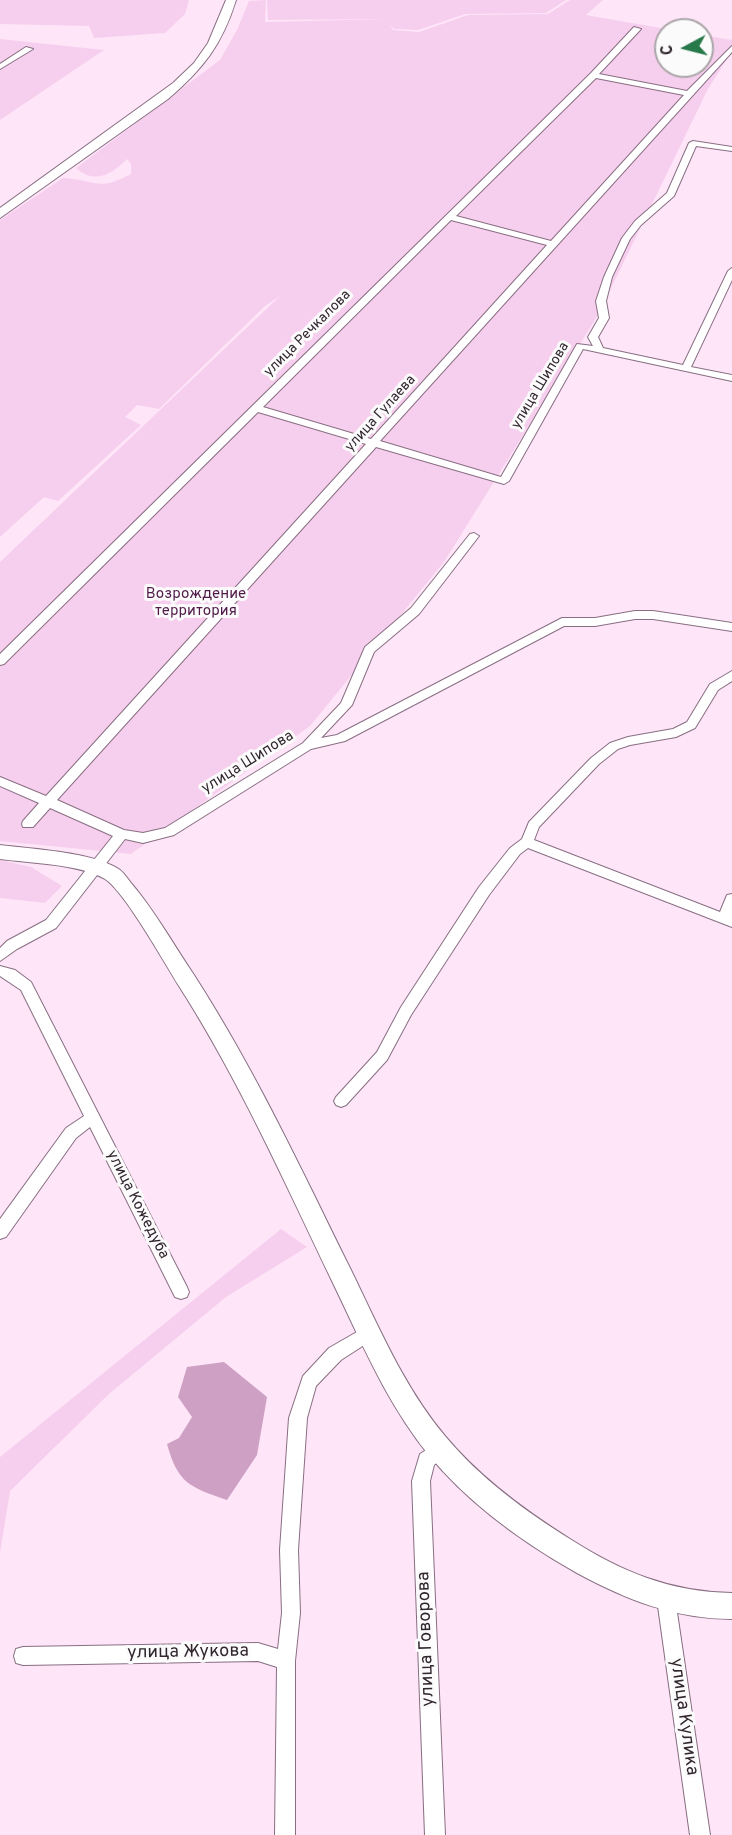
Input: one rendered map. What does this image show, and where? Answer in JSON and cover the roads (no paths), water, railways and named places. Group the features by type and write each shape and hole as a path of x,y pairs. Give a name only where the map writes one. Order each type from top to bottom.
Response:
{"main road":[{"path":"0,214 164,97 189,76 208,55 223,28 231,0"},
{"path":"0,852 65,859 94,867 113,875 129,893 216,1027 264,1115 369,1333 404,1400 440,1449 471,1480 537,1532 613,1576 666,1599 698,1605 732,1606"}],"street":[{"name":"улица Речкалова","path":"0,661 637,30"},
{"name":"улица Гулаева","path":"28,824 732,48"},
{"path":"2,65 29,49"},
{"path":"594,75 689,94"},
{"path":"732,149 693,143 671,194 638,223 626,238 608,277 601,301 604,318 593,337 599,349 732,378"},
{"path":"448,217 554,244"},
{"path":"686,368 732,271"},
{"name":"улица Шипова","path":"255,408 504,481 580,346 599,349"},
{"name":"улица Шипова","path":"122,834 143,838 169,832 307,746 346,705 369,650 415,611 474,536"},
{"path":"307,746 341,738 562,622 595,622 634,615 653,615 732,627"},
{"path":"340,1101 382,1056 406,1011 484,891 514,852 527,842 529,832 534,825 603,754 614,746 628,741 664,736 684,729 697,718 714,687 732,675"},
{"path":"0,781 49,800 122,834 51,924 12,945 0,956"},
{"path":"527,842 728,920 732,899"},
{"name":"улица Кожедуба","path":"0,971 10,974 26,986 181,1292"},
{"path":"0,1232 71,1133 81,1124 94,1118"},
{"path":"285,1835 286,1661 291,1613 289,1550 295,1483 297,1418 309,1382 334,1354 369,1333"},
{"name":"улица Говорова","path":"435,1835 421,1481 426,1460 440,1449"},
{"name":"улица Кулика","path":"666,1599 700,1835"},
{"name":"улица Жукова","path":"23,1656 258,1652 286,1661"}],"park label":[{"name":"Возрождение территория","path":"196,604"}]}
